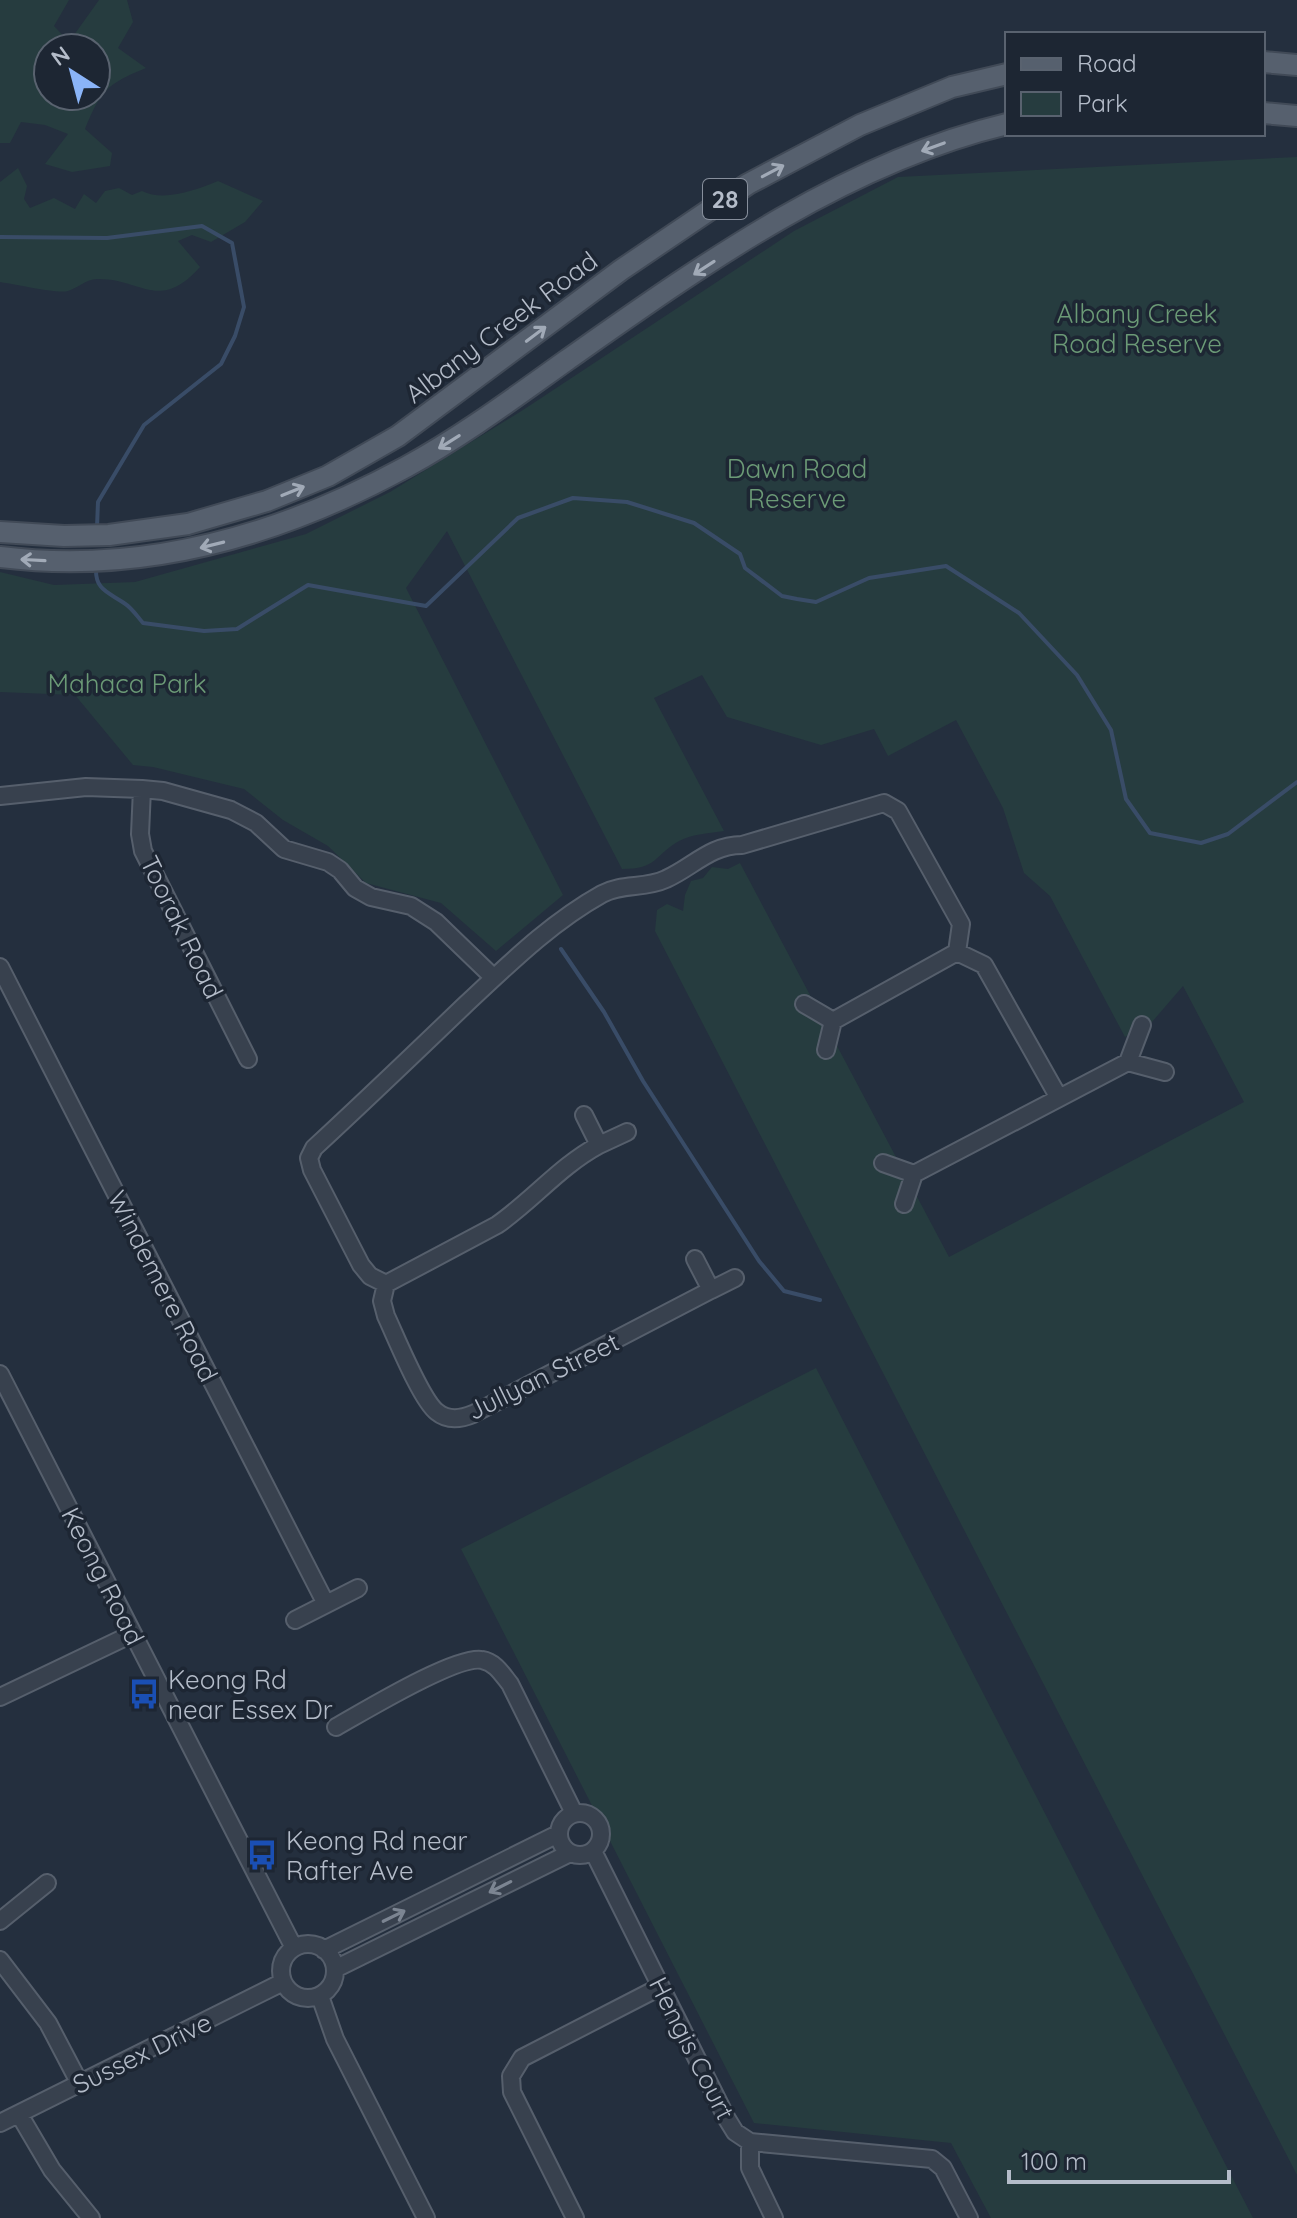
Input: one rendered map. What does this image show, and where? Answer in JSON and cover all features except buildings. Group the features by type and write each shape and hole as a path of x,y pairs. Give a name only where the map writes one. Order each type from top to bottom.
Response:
{"main road":[{"path":"1265,62 1297,65"},
{"name":"Albany Creek Road","path":"0,532 64,536 162,529 211,519 267,501 328,476 398,436 621,270 748,184 860,125 952,87 1005,74"},
{"path":"1265,113 1297,116"},
{"name":"28","path":"0,557 65,562 115,560 189,551 309,513 381,480 458,436 644,306 784,217 851,180 944,143 1005,125"}],"street":[{"path":"0,796 86,787 142,789 163,791 231,810 256,823 284,849 328,862 340,870 355,888 371,897 411,906 436,922 494,978"},
{"name":"Toorak Road","path":"142,789 140,834 143,851 248,1059"},
{"path":"627,1132 563,1167 497,1225 386,1284 370,1276 361,1265 312,1170 309,1158 314,1148 543,934 606,892 622,887 650,886 670,878 709,851 726,845 742,845 884,803 898,811 961,924 957,952"},
{"path":"826,1050 833,1021 957,952"},
{"path":"957,952 984,965 1059,1098"},
{"name":"Windemere Road","path":"0,967 326,1604"},
{"path":"804,1004 833,1021"},
{"path":"904,1204 914,1174 1128,1062 1142,1025"},
{"path":"1128,1062 1165,1072"},
{"path":"584,1115 599,1145"},
{"path":"883,1163 914,1174"},
{"path":"695,1259 711,1290"},
{"name":"Jullyan Street","path":"386,1284 382,1301 386,1316 430,1405 448,1418 462,1418 735,1278"},
{"name":"Keong Road","path":"0,1374 294,1948"},
{"path":"295,1620 358,1588"},
{"path":"0,1697 132,1634"},
{"path":"336,1727 466,1660 483,1660 497,1667 510,1684 574,1813"},
{"path":"574,1813 593,1817 601,1827 600,1840 593,1851 581,1855 570,1853 561,1845 558,1834 563,1821 574,1813"},
{"path":"324,1950 558,1834"},
{"name":"Hengis Court","path":"593,1851 735,2132 750,2142 932,2159 943,2168 969,2218"},
{"path":"335,1969 570,1853"},
{"path":"0,1921 47,1883"},
{"path":"309,1944 324,1950 333,1961 335,1969 331,1985 320,1996 302,1998 287,1989 283,1982 284,1959 294,1948 309,1944"},
{"path":"0,1960 48,2023 80,2084"},
{"name":"Sussex Drive","path":"0,2123 283,1982"},
{"path":"575,2218 512,2092 511,2076 522,2058 660,1987"},
{"path":"320,1996 335,2039 426,2218"},
{"path":"19,2114 52,2170 91,2218"},
{"path":"750,2142 750,2168 774,2218"}],"green space":[{"path":"0,0 69,0 54,26 60,32 32,32 32,112 93,112 85,129 112,153 110,166 72,172 45,164 68,134 45,125 21,122 10,143 0,143"},
{"path":"99,0 127,0 133,22 118,48 146,68 112,86 112,32 76,32"},
{"name":"Dawn Road Reserve","path":"1297,157 1297,2175 655,931 657,910 667,904 683,911 691,881 703,878 712,867 728,869 740,863 949,1257 1244,1102 1183,986 1152,1022 1125,1037 1050,896 1024,873 1003,808 956,720 888,756 874,729 821,745 727,717 702,675 654,698 724,831 684,839 649,864 622,869 447,531 406,588 563,895 496,951 441,903 366,883 328,846 283,820 244,789 133,765 75,695 0,692 0,572 54,585 135,582 306,534 390,492 523,410 794,231 898,177"},
{"path":"18,168 27,186 24,199 30,208 54,198 75,209 84,194 96,203 105,191 119,188 132,195 142,191 170,195 218,181 263,201 245,222 211,242 192,235 178,241 200,267 186,281 173,288 150,290 97,279 68,291 46,290 0,282 0,182"},
{"path":"816,1368 1253,2218 991,2218 951,2143 754,2123 461,1549"}],"waterway":[{"path":"0,237 107,238 202,226 232,243 244,307 235,336 221,364 144,425 98,502 97,527"},
{"path":"96,568 100,586 130,607 143,623 204,631 237,629 308,585 426,606 518,518 573,498 627,502 694,523 740,554 745,568 782,596 816,602 869,578 946,566 1019,613 1077,675 1111,730 1126,799 1150,833 1201,843 1228,834 1297,782"},
{"path":"561,949 604,1012 643,1081 759,1261 784,1291 820,1300"}],"place":[{"name":"Keong Rd near Essex Dr","path":"144,1694"},
{"name":"Keong Rd near Rafter Ave","path":"262,1855"}],"park label":[{"name":"Albany Creek Road Reserve","path":"1137,328"},
{"name":"Mahaca Park","path":"127,683"}]}
